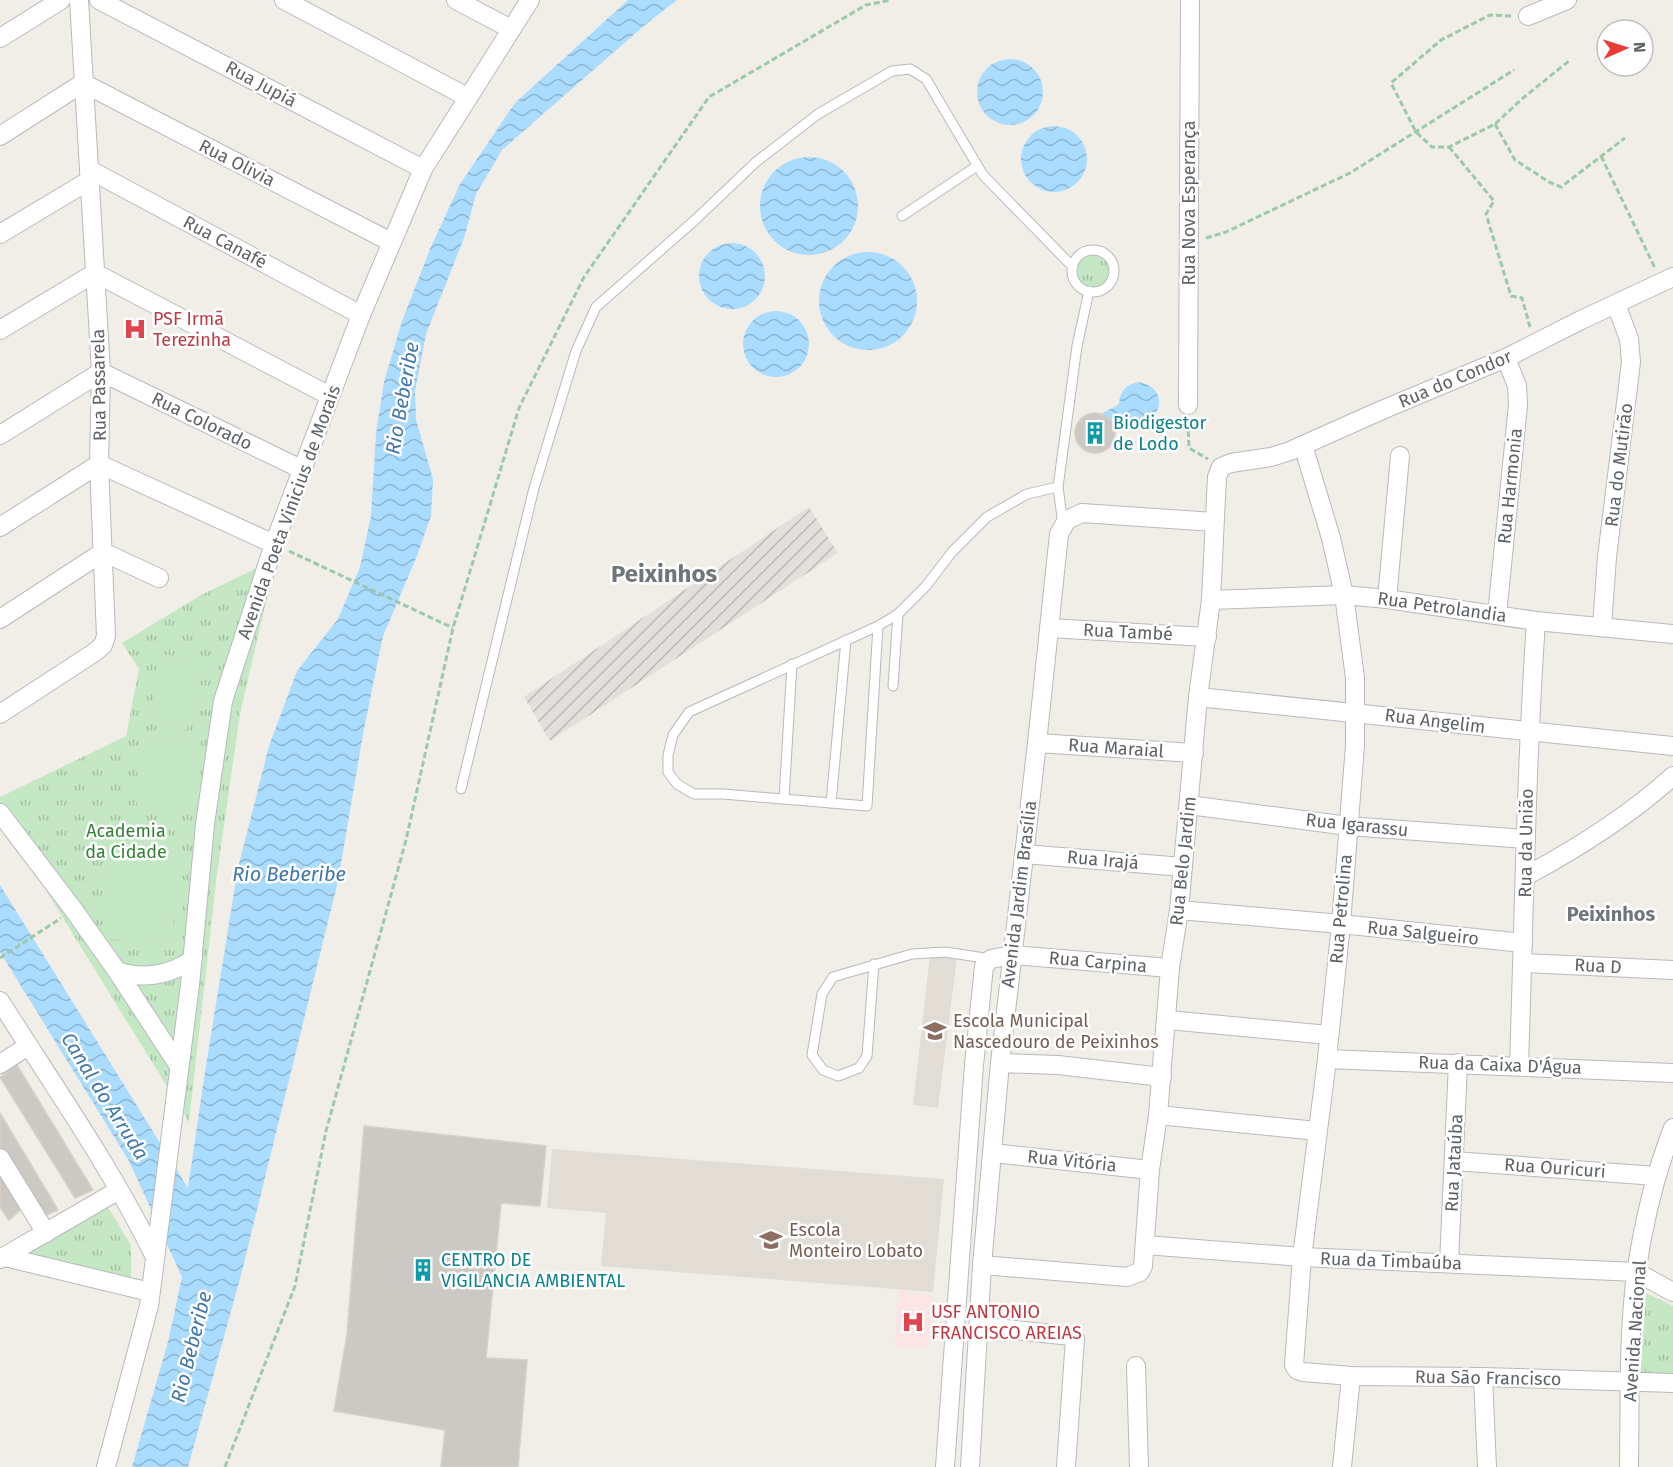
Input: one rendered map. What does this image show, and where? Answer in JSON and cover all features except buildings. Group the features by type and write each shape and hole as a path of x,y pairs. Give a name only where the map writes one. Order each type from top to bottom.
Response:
{"street":[{"path":"0,38 61,0"},
{"name":"Rua Passarela","path":"0,714 103,645 107,629 99,464 100,372 79,0"},
{"name":"Rua Jupiá","path":"99,0 423,169"},
{"path":"284,0 467,97"},
{"path":"456,0 511,29"},
{"name":"Avenida Poeta Vinicius de Morais","path":"106,1467 149,1306 193,959 205,824 223,701 274,544 391,242 423,169 530,0"},
{"name":"Rua Nova Esperança","path":"1188,405 1190,0"},
{"path":"1528,16 1567,0"},
{"path":"0,136 83,83"},
{"name":"Rua Olivia","path":"83,83 391,242"},
{"path":"0,234 90,175"},
{"name":"Rua Canafé","path":"90,175 361,315"},
{"path":"0,330 95,273 330,396"},
{"name":"Rua do Condor","path":"1226,465 1271,458 1303,446 1506,358 1667,280"},
{"name":"Rua do Mutirão","path":"1602,627 1607,557 1631,362 1629,339 1616,304"},
{"name":"Rua Harmonia","path":"1497,615 1518,405 1517,386 1506,358"},
{"path":"0,435 100,372"},
{"name":"Rua Colorado","path":"100,372 303,470"},
{"name":"Rua Petrolina","path":"1303,446 1331,538 1344,595 1352,654 1355,712 1355,745 1341,924 1302,1257 1294,1354 1294,1365 1297,1370 1303,1372"},
{"path":"1387,599 1400,456"},
{"path":"0,527 99,464 274,544"},
{"name":"Rua Belo Jardim","path":"982,1265 1127,1276 1140,1272 1143,1266 1150,1170 1168,1020 1170,968 1179,910 1198,698 1211,600 1217,477 1226,465"},
{"path":"1063,525 1074,515 1082,513 1214,522"},
{"name":"Avenida Jardim Brasília","path":"970,1467 982,1265 1000,1063 1059,534 1063,525"},
{"path":"0,619 103,552 159,578"},
{"name":"Rua Petrolandia","path":"1211,600 1344,595 1387,599 1536,621 1673,634"},
{"name":"Rua da União","path":"1519,1065 1526,876 1528,733 1536,621"},
{"name":"Rua També","path":"1049,628 1207,637"},
{"name":"Rua Angelim","path":"1198,698 1355,712 1528,733 1673,746"},
{"name":"Rua Maraial","path":"1037,743 1194,753"},
{"path":"1526,876 1574,850 1636,807 1673,776"},
{"name":"Rua Igarassu","path":"1189,805 1348,826 1526,839"},
{"path":"0,813 117,971 178,1073"},
{"name":"Rua Irajá","path":"1024,854 1183,867"},
{"name":"Rua Salgueiro","path":"1179,910 1523,943"},
{"name":"Rua Carpina","path":"991,959 1012,955 1170,968"},
{"path":"117,971 128,974 167,973 179,969 193,959"},
{"name":"Avenida Jardim Brasília","path":"945,1467 983,968 991,959"},
{"name":"Rua D","path":"1523,963 1673,970"},
{"path":"0,1001 119,1190 155,1257"},
{"path":"1168,1020 1329,1035"},
{"path":"0,1064 28,1046"},
{"name":"Rua da Caixa D'Água","path":"1327,1059 1673,1073"},
{"path":"1000,1063 1058,1065 1161,1077"},
{"name":"Rua Jataúba","path":"1449,1263 1458,1063"},
{"path":"1158,1115 1317,1131"},
{"name":"Avenida Nacional","path":"1629,1467 1630,1383 1636,1272 1656,1176 1673,1128"},
{"name":"Rua Vitória","path":"993,1153 1150,1170"},
{"path":"0,1158 46,1233"},
{"name":"Rua Ouricuri","path":"1454,1161 1656,1176"},
{"path":"2,1258 119,1190"},
{"name":"Rua da Timbaúba","path":"1145,1245 1302,1257 1636,1272"},
{"path":"2,1258 150,1292"},
{"path":"1636,1272 1673,1292"},
{"path":"978,1326 1071,1336 1075,1339 1066,1467"},
{"path":"1136,1366 1138,1467"},
{"name":"Rua São Francisco","path":"1303,1372 1351,1376 1483,1377 1673,1383"},
{"path":"1342,1467 1351,1376"},
{"path":"1483,1377 1487,1467"}],"lane":[{"path":"461,789 534,488 576,351 596,307 695,220 756,162 818,114 892,71 910,69 926,79 983,175 1073,267"},
{"path":"902,216 977,166"},
{"path":"1091,250 1103,253 1112,262 1114,275 1107,286 1096,292 1089,291 1078,285 1074,279 1073,267 1079,255 1091,250"},
{"path":"1063,525 1058,487 1077,346 1089,291"},
{"path":"878,626 867,806 694,794 677,784 668,772 668,754 673,735 689,712 878,626 898,614 926,586 952,552 987,517 1027,494 1058,487"},
{"path":"893,686 898,614"},
{"path":"831,803 846,640"},
{"path":"784,799 792,664"},
{"path":"874,964 867,1056 859,1068 838,1076 823,1070 812,1055 822,994 833,977 874,964 912,954 945,952 991,959"}],"path":[{"path":"1528,16 1490,15 1441,40 1391,83 1416,132 1432,147 1449,147 1495,124 1569,61"},
{"path":"1190,243 1226,232 1350,173 1514,70"},
{"path":"1495,124 1515,160 1549,182 1562,187 1624,138"},
{"path":"1449,147 1494,201 1486,214 1511,296 1522,298 1534,344"},
{"path":"1601,156 1667,280"},
{"path":"1188,405 1189,448 1226,465"},
{"path":"274,544 310,563 453,628"},
{"path":"0,958 45,929"}],"shaded area":[{"path":"809,507 838,553 550,741 524,697"},
{"name":"Escola Municipal Nascedouro de Peixinhos","path":"930,955 957,957 938,1108 913,1105"},
{"name":"Escola Monteiro Lobato","path":"552,1149 944,1179 933,1292 601,1266 606,1213 547,1208"},
{"name":"USF ANTONIO FRANCISCO AREIAS","path":"898,1290 906,1290 906,1293 934,1295 929,1349 894,1347"}],"green space":[{"path":"1094,253 1107,258 1112,271 1107,284 1094,289 1081,284 1076,271 1081,258"},
{"name":"Academia da Cidade","path":"276,559 240,714 217,874 189,1122 0,816 0,797 126,736 139,669 122,643 201,595"},
{"path":"161,654 199,661 187,730 149,723"},
{"path":"147,736 197,739 193,813 137,809 138,743"},
{"path":"116,830 183,838 171,945 104,938"},
{"path":"106,1204 131,1245 131,1283 17,1256"},
{"path":"1646,1293 1673,1306 1673,1377 1640,1377"}],"water":[{"name":"Rio Beberibe","path":"628,0 677,0 646,24 502,150 476,194 464,238 426,334 415,391 416,420 433,479 431,516 417,556 383,636 363,734 338,881 241,1275 188,1467 132,1467 168,1342 182,1277 129,1161 0,952 0,885 188,1188 238,868 269,746 297,671 338,619 360,567 371,516 376,433 384,382 401,324 430,249 460,184 515,103"},
{"path":"1010,59 1022,62 1033,69 1040,80 1043,92 1040,104 1033,115 1022,122 1010,125 998,122 987,115 980,104 977,92 980,80 987,69 998,62"},
{"path":"1054,126 1066,129 1077,136 1084,147 1087,159 1084,171 1077,182 1066,189 1054,192 1042,189 1031,182 1024,171 1021,159 1024,147 1031,136 1042,129"},
{"path":"809,157 828,160 844,171 855,187 858,206 855,225 844,241 828,252 809,255 790,252 774,241 763,225 760,206 763,187 774,171 790,160"},
{"path":"732,243 744,246 755,253 762,264 765,276 762,288 755,299 744,306 732,309 720,306 709,299 702,288 699,276 702,264 709,253 720,246"},
{"path":"868,252 887,255 903,266 914,282 917,301 914,320 903,336 887,347 868,350 849,347 833,336 822,320 819,301 822,282 833,266 849,255"},
{"path":"776,311 788,314 799,321 806,332 809,344 806,356 799,367 788,374 776,377 764,374 753,367 746,356 743,344 746,332 753,321 764,314"},
{"name":"Biodigestor de Lodo","path":"1139,382 1150,386 1157,393 1159,404 1157,411 1145,420 1115,430 1111,421 1102,414 1119,404 1122,392 1127,386"}],"place":[{"name":"PSF Irmã Terezinha","path":"135,329"},
{"name":"Biodigestor de Lodo","path":"1095,433"},
{"name":"Escola Municipal Nascedouro de Peixinhos","path":"935,1031"},
{"name":"Escola Monteiro Lobato","path":"771,1240"},
{"name":"CENTRO DE VIGILANCIA AMBIENTAL","path":"423,1270"},
{"name":"USF ANTONIO FRANCISCO AREIAS","path":"913,1322"}],"district":[{"name":"Peixinhos","path":"664,574"},
{"name":"Peixinhos","path":"1611,914"}],"water label":[{"name":"Canal do Arruda","path":"105,1096"}]}
